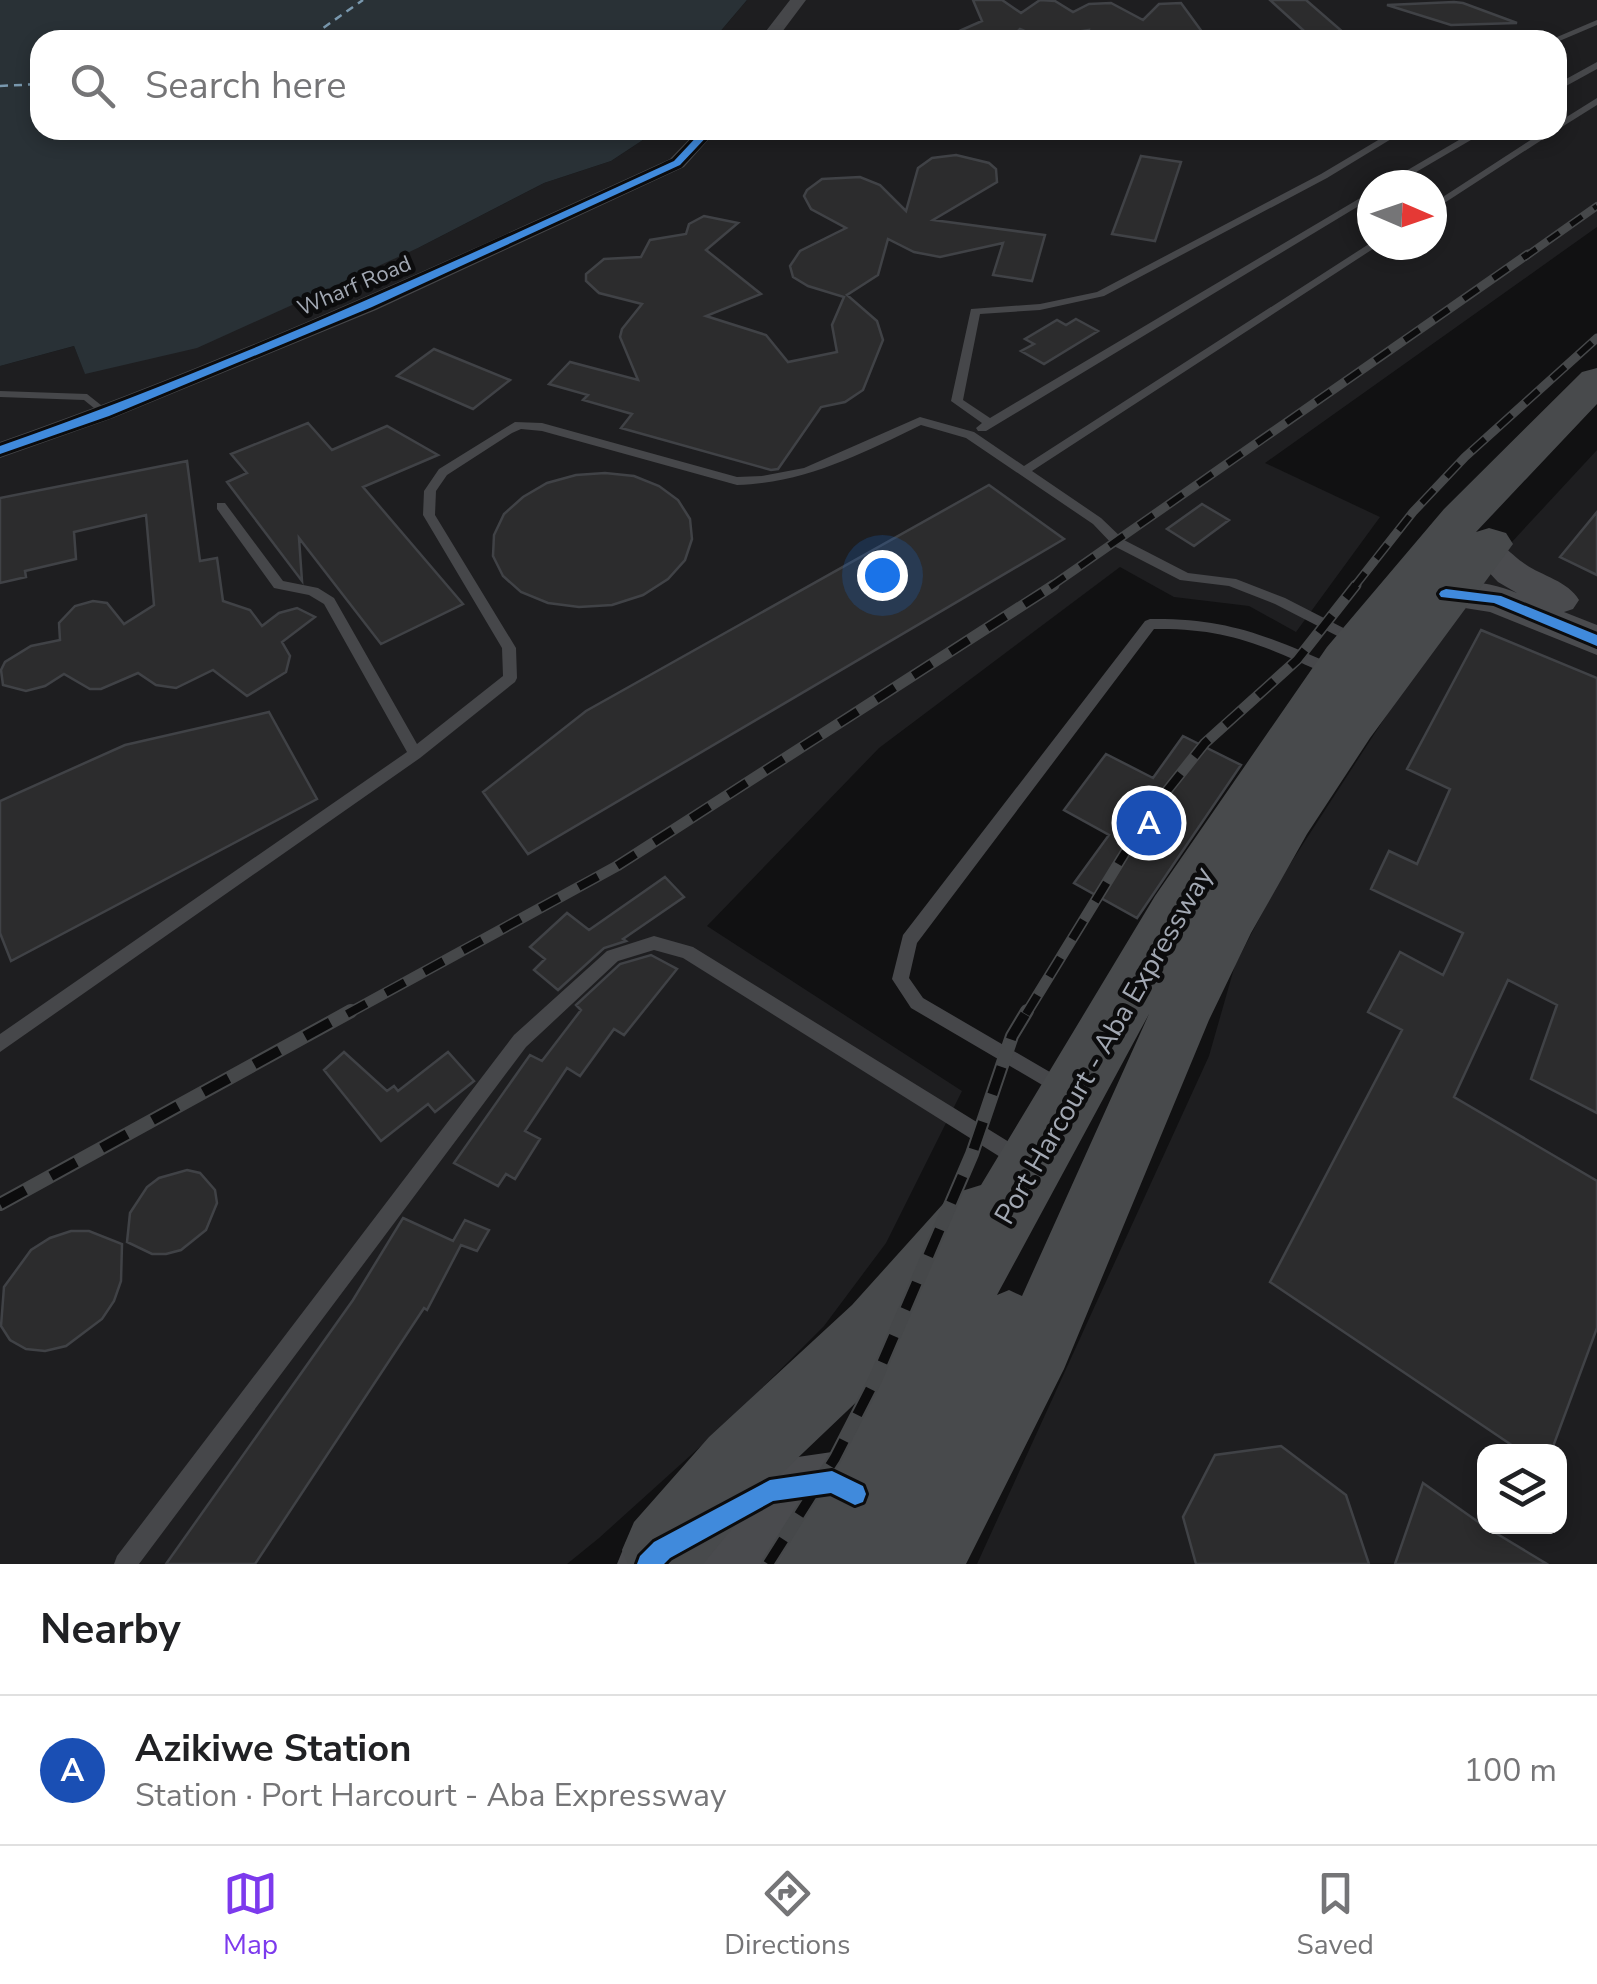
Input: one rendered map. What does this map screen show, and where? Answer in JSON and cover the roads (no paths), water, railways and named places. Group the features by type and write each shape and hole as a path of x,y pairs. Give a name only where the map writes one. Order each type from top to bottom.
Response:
{"highway":[{"name":"Port Harcourt - Aba Expressway","path":"819,1564 862,1529 1049,1124 1152,948 1348,658 1442,541 1534,441 1597,382"},
{"name":"Port Harcourt - Aba Expressway","path":"922,1564 1039,1342 1163,1055 1228,919 1274,838 1446,594 1540,482 1597,424"},
{"path":"862,1529 909,1464 945,1429 991,1362 1082,1184 1163,1055"},
{"path":"676,1559 736,1464 878,1330 966,1234 1049,1124"}],"street":[{"path":"776,30 798,0"},
{"name":"Wharf Road","path":"0,450 105,413 368,305 677,163 699,140"},
{"path":"1485,550 1511,574 1597,616"},
{"path":"1446,594 1496,599 1597,641"},
{"path":"676,1559 862,1529"}],"lane":[{"path":"1567,35 1597,22"},
{"path":"1567,82 1597,65"},
{"path":"1567,120 1597,101"},
{"path":"990,423 957,401 975,311 1040,308 1100,294 1384,140"},
{"path":"1413,170 1466,140"},
{"path":"1447,198 1537,140"},
{"path":"970,435 1357,203"},
{"path":"1024,471 1357,256"},
{"path":"0,394 87,397 105,413"},
{"path":"0,1044 415,754 510,678 509,648 429,516 430,491 443,472 520,424 737,481 761,482 822,467 920,421 970,435 1097,521 1119,543 1185,577 1231,582 1280,601 1348,658"},
{"path":"222,506 279,585 313,590 328,601 415,754"},
{"path":"1049,1124 917,1003 900,980 908,940 1150,624 1198,622 1348,658"},
{"path":"125,1564 520,1041 613,956 654,943 687,952 1049,1124"}],"railway":[{"path":"1525,257 1597,206"},
{"path":"1050,587 1528,254"},
{"path":"1354,587 1413,512 1465,457 1597,338"},
{"path":"347,1014 617,866 1054,585"},
{"path":"1026,1014 1150,812 1205,743 1297,660 1356,585"},
{"path":"0,1204 351,1011"},
{"path":"768,1564 835,1458 875,1380 972,1154 1012,1036 1027,1011"}],"place":[{"name":"Azikiwe Station","path":"1149,823"}]}
